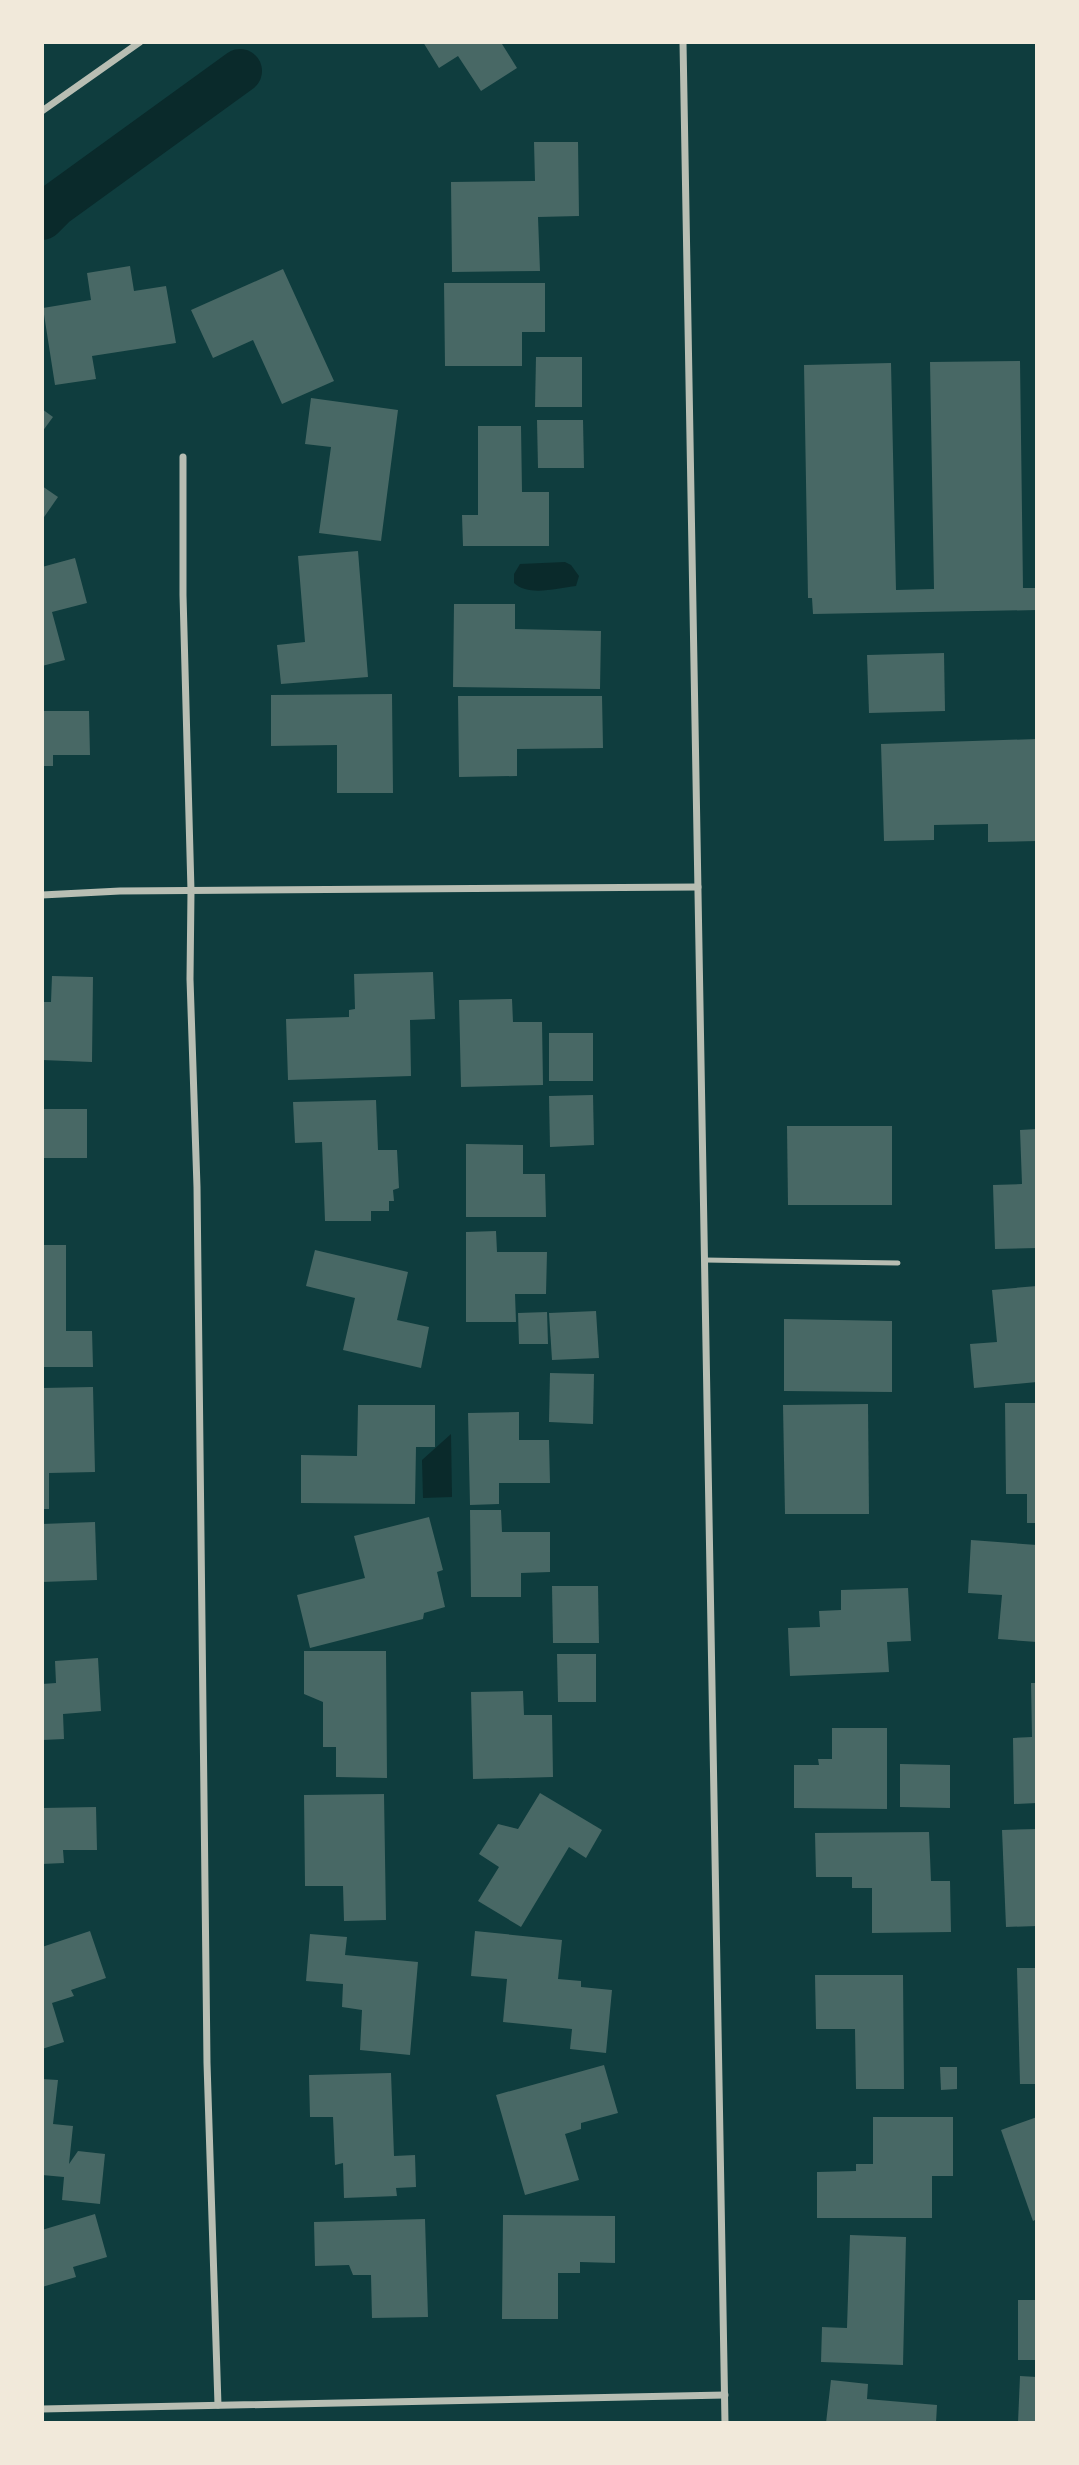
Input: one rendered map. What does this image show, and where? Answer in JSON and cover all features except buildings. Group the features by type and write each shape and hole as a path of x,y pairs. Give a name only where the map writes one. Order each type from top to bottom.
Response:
{"street":[{"path":"42,111 140,42"},
{"path":"683,42 725,2423"},
{"path":"183,457 183,595 191,891 190,979 197,1187 207,2063 218,2405"},
{"path":"42,895 120,891 698,887"},
{"path":"42,2409 725,2395"}],"lane":[{"path":"705,1260 898,1263"}],"water":[{"path":"565,562 571,565 579,576 576,586 535,591 514,583 514,574 520,564"},
{"path":"451,1434 452,1497 423,1498 422,1460"}],"waterway":[{"path":"42,218 55,205 240,71"}]}
